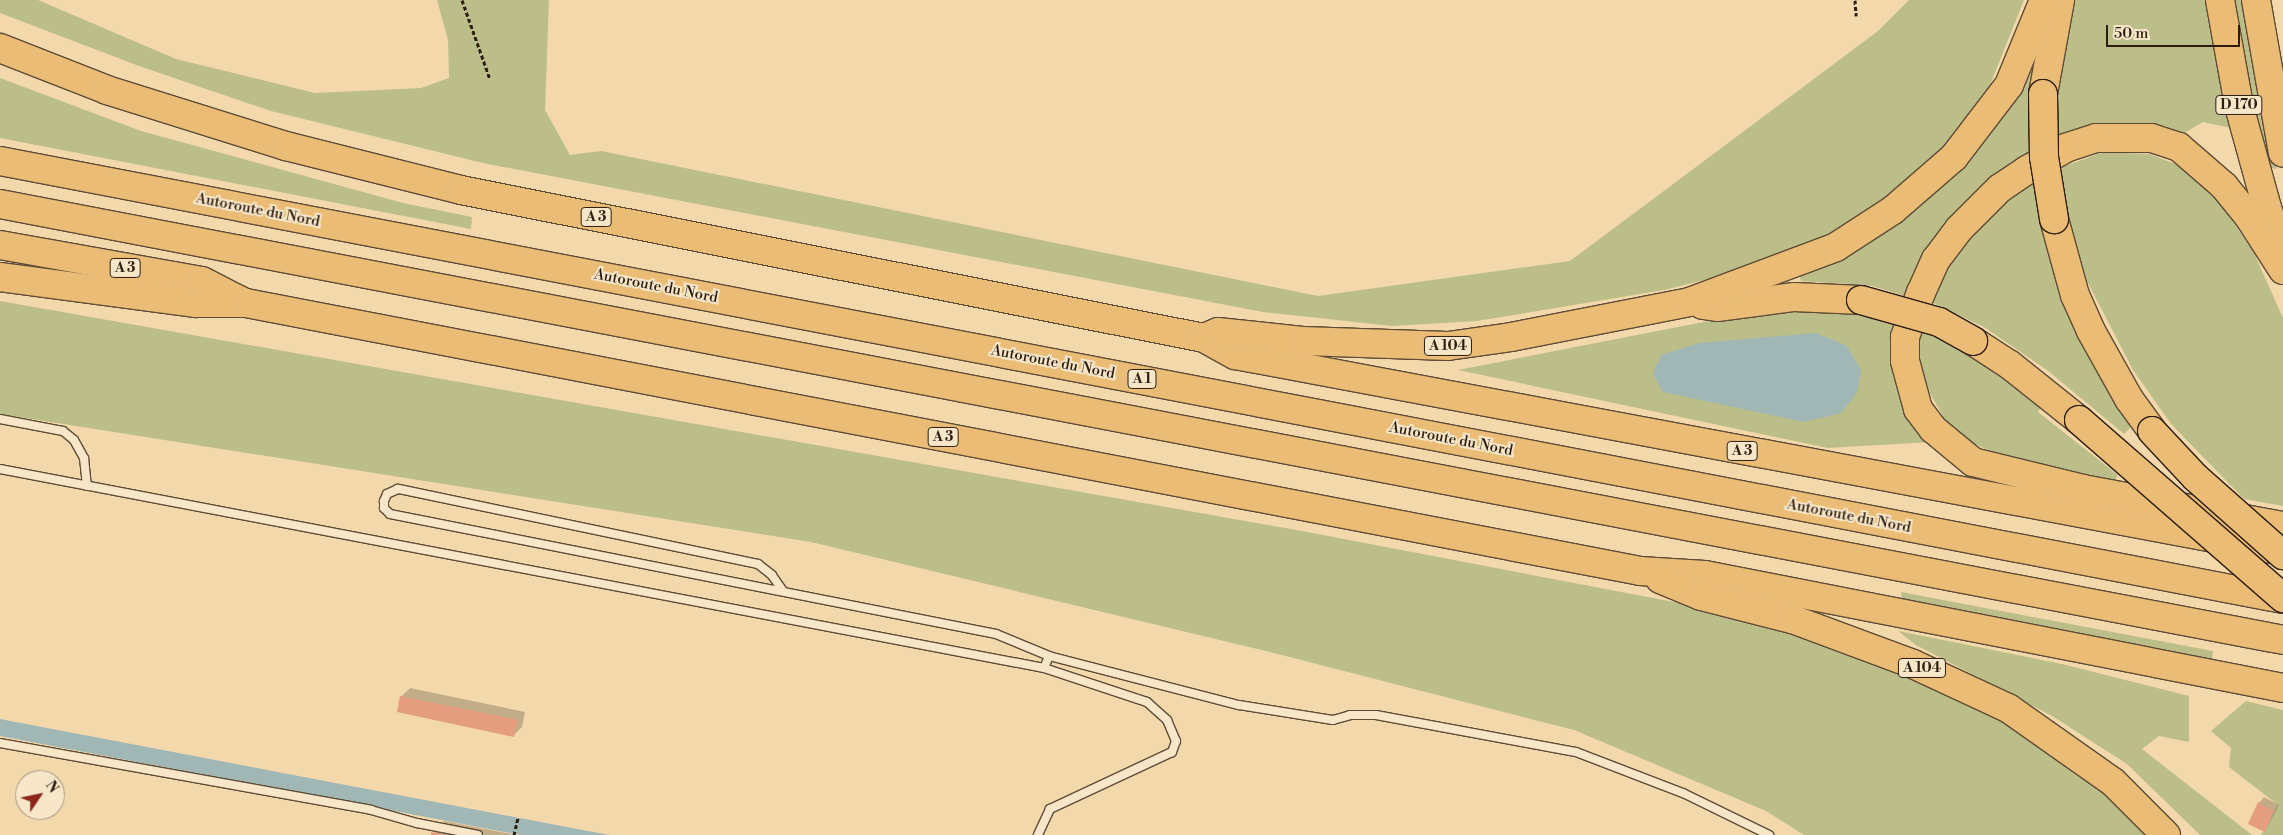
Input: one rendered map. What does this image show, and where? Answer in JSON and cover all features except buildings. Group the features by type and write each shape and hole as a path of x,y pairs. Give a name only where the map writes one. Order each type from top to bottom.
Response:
{"highway":[{"path":"1690,302 1836,248 1893,210 1954,157 2009,85 2044,0"},
{"path":"2060,0 2043,94 2044,157 2054,219 2075,294 2090,330 2124,390 2152,431 2195,477 2283,555"},
{"name":"D 170","path":"2220,0 2239,106 2267,208 2283,253"},
{"name":"D 170","path":"2256,0 2283,153"},
{"path":"2268,0 2283,64"},
{"name":"A 3","path":"0,48 107,90 276,143 461,190 1204,338 1234,355 2283,551"},
{"path":"2283,270 2249,217 2224,186 2179,148 2151,138 2096,138 2066,148 2027,170 2000,188 1959,229 1936,259 1921,292 1905,336 1905,360 1918,409 1933,429 1973,462 2083,489 2283,526"},
{"name":"Autoroute du Nord","path":"0,161 2283,599"},
{"path":"0,204 2283,640"},
{"name":"A 3","path":"0,245 202,281 246,303 1640,571 1705,575 2283,688"},
{"path":"0,277 196,303 246,303"},
{"name":"A 104","path":"1204,338 1218,332 1303,342 1448,346 1690,302 1717,307 1794,297 1861,300 1939,322 2010,365 2079,420 2283,599"},
{"name":"A 104","path":"1640,571 1701,596 1792,619 1886,653 2008,708 2113,782 2166,835"}],"lane":[{"path":"0,419 63,431 74,440 84,458 87,486"},
{"path":"0,469 1044,668 1147,702 1167,720 1176,741 1172,752 1050,810 1038,835"},
{"path":"783,591 772,575 758,564 398,489 387,494 384,501 384,508 390,514 996,634 1049,656 1238,705 1333,720 1350,715 1376,715 1576,752 1683,793 1769,835"},
{"path":"1044,668 1049,656"},
{"path":"0,743 371,810 417,824 478,835"}],"path":[{"path":"462,0 490,80"},
{"path":"1855,0 1856,16"},
{"path":"514,835 518,817"}],"green space":[{"path":"0,0 38,0 176,59 315,93 421,88 449,78 448,40 437,0 549,0 545,110 570,155 601,151 1318,296 1570,261 1878,31 1909,0 2024,0 1990,85 1958,132 1926,168 1876,209 1827,238 1753,268 1664,290 1477,321 1392,326 1263,312 483,163 271,111 139,66 0,13"},
{"path":"2068,0 2209,0 2231,128 2203,122 2181,135 2057,141 2054,96"},
{"path":"2230,0 2247,0 2277,169 2265,167"},
{"path":"2039,48 2033,154 1932,248 1905,296 1872,286 1801,281 1799,273 1883,228"},
{"path":"0,78 141,131 403,203 472,217 471,229 0,138"},
{"path":"2103,152 2149,154 2188,169 2224,208 2254,253 2283,318 2283,506 2244,499 2171,424 2133,370 2074,256 2060,173 2063,167"},
{"path":"2036,181 2134,424 2124,434 2047,370 1984,327 1933,303 1946,272 1968,242 2000,207"},
{"path":"0,301 1302,531 1700,607 1825,638 1950,693 2015,729 2129,809 2158,835 1804,835 1766,811 1574,730 1270,652 811,542 0,414"},
{"path":"1808,308 1855,312 1898,324 1931,442 1828,448 1458,370 1760,311"},
{"path":"1920,331 1936,334 1978,356 2043,404 2038,412 2118,475 2115,480 2010,461 1965,439 1944,418 1931,395 1920,365"},
{"path":"1901,592 2213,651 2212,661 1902,601"},
{"path":"1898,631 2062,664 2189,696 2189,742 2159,736 2142,749 2252,835 2200,835 2127,764 2052,716 1916,645"},
{"path":"2246,701 2283,710 2283,835 2261,835 2278,805 2229,767 2231,748 2211,731"}],"water":[{"path":"1816,333 1847,346 1861,370 1857,393 1841,413 1804,422 1663,392 1653,374 1661,355 1699,343"},
{"path":"0,719 609,835 521,835 0,736"}]}
